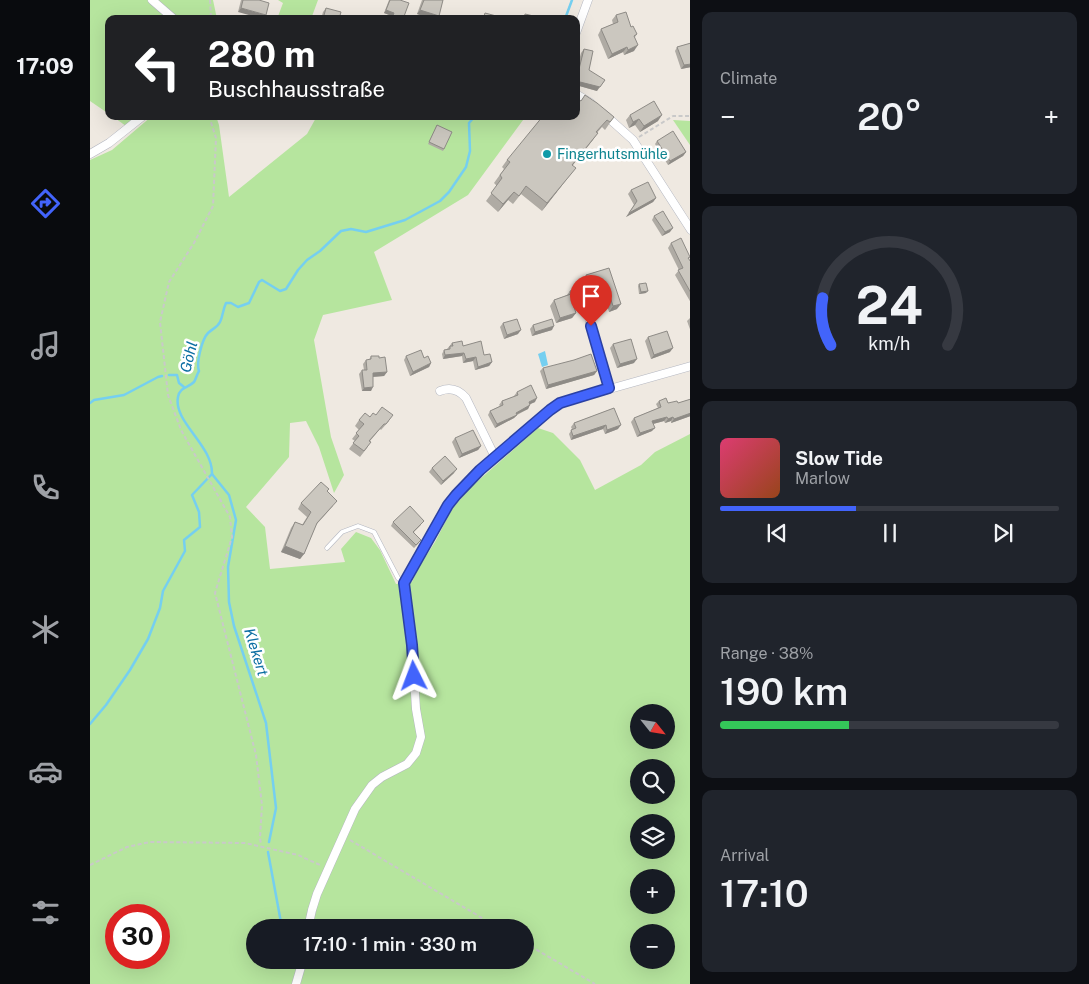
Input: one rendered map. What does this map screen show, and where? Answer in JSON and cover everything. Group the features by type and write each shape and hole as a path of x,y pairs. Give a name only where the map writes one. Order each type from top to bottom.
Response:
{"street":[{"path":"152,0 169,15"},
{"path":"580,22 588,0"},
{"path":"580,97 598,108 633,140 690,230"},
{"path":"90,154 109,143 138,120"},
{"path":"310,919 317,894 355,809 365,793 382,777 407,764 416,753 421,737 416,710 412,645 404,583 448,505 465,484 560,403 690,366"},
{"path":"440,391 444,389 460,391 466,398 495,457"},
{"path":"296,984 300,969"}],"lane":[{"path":"588,322 593,331 609,388"},
{"path":"326,548 342,532 358,526 374,532 398,578 404,583"}],"path":[{"path":"210,0 210,15"},
{"path":"633,140 673,116 690,116"},
{"path":"210,120 216,138 213,206 194,243 169,282 160,322 168,395 181,430 230,516 232,537 215,593 256,755 262,805 261,845"},
{"path":"90,865 127,847 150,842 245,843 261,845 298,855 329,869"},
{"path":"357,843 484,919"},
{"path":"534,948 596,984"}],"green space":[{"path":"90,0 213,0 216,15 105,15 105,111 90,101"},
{"path":"278,0 318,0 312,15 278,15 283,3"},
{"path":"118,120 133,120 126,126"},
{"path":"147,120 217,120 229,197 307,134 315,120 523,120 468,195 374,252 392,300 323,315 314,340 331,437 344,475 334,493 319,447 306,421 290,423 289,457 246,507 265,527 270,569 345,562 341,549 356,532 371,538 380,550 396,584 412,582 452,509 471,487 538,428 553,433 580,460 595,490 641,465 655,452 690,434 690,984 298,984 293,982 292,984 90,984 90,160 112,150"},
{"path":"673,120 690,121 690,145"}],"water":[{"path":"545,351 548,365 542,367 538,354"}],"building":[{"path":"243,0 259,0 269,3 266,15 241,8"},
{"path":"390,0 400,0 409,3 404,15 393,15 394,13 386,10"},
{"path":"424,0 443,0 439,15 420,10"},
{"path":"326,8 341,12 340,15 324,15"},
{"path":"626,12 631,27 633,26 637,34 634,36 638,45 628,50 627,47 612,54 601,29 618,22 616,15"},
{"path":"690,43 690,64 684,65 677,47"},
{"path":"584,49 593,51 589,70 605,80 600,87 580,82 580,65"},
{"name":"Fingerhutsmühle","path":"585,95 614,117 610,122 607,120 596,132 598,133 572,165 576,168 547,203 526,186 519,196 514,192 503,204 491,193 502,178 500,175 510,162 507,160 540,120 580,120 581,101"},
{"path":"654,101 662,115 644,126 639,119 633,122 630,115"},
{"path":"437,125 452,132 444,149 429,142"},
{"path":"673,131 686,152 670,161 657,141"},
{"path":"648,182 656,198 629,213 637,201 631,190"},
{"path":"663,211 673,228 665,232 654,216"},
{"path":"681,238 690,257 688,258 690,261 690,291 678,270 683,268 671,243"},
{"path":"609,268 621,304 613,306 607,287 583,294 584,297 572,301 576,313 560,318 554,300 571,294 570,291 590,285 586,275"},
{"path":"646,283 648,291 641,292 639,284"},
{"path":"517,319 521,330 507,335 503,323"},
{"path":"552,319 554,326 535,332 533,325"},
{"path":"667,331 673,348 654,355 648,337"},
{"path":"631,339 637,359 620,364 613,344"},
{"path":"462,341 463,346 481,341 484,355 490,354 492,362 478,367 476,357 466,359 464,353 445,355 444,350 450,349 450,346 453,346 452,343"},
{"path":"421,350 424,358 428,356 431,363 413,372 406,356"},
{"path":"591,354 597,371 548,385 543,368"},
{"path":"371,356 385,357 387,372 373,373 373,387 364,388 362,370 367,370 366,360 371,359"},
{"path":"531,385 537,398 529,402 530,405 516,413 517,415 497,424 490,411 503,405 502,401 518,395 517,392"},
{"path":"666,398 668,403 677,401 678,403 690,399 690,413 674,419 673,417 668,419 667,417 652,421 655,428 640,433 634,418 661,407 659,401"},
{"path":"382,407 393,415 369,441 371,442 364,451 353,443 359,436 356,433 364,424 359,420 365,413 370,417 373,413 376,415"},
{"path":"614,408 621,425 607,430 606,425 573,436 571,430 576,428 574,423"},
{"path":"473,430 481,446 462,454 455,438"},
{"path":"445,456 457,469 443,481 432,468"},
{"path":"321,482 329,489 327,491 337,501 317,523 304,554 285,546 295,522 303,525 311,512 301,503"},
{"path":"410,506 424,521 413,532 421,540 416,545 393,522"}],"waterway":[{"name":"Göhl","path":"566,15 572,0"},
{"name":"Göhl","path":"90,724 106,705 130,670 148,639 160,608 163,591 185,551 184,540 200,527 199,512 192,495 212,474 211,463 181,416 178,397 182,389 195,381 199,371 199,357 204,340 208,333 219,324 226,303 231,303 238,307 249,303 259,282 262,280 280,291 286,289 307,260 320,251 341,231 351,229 366,232 405,220 440,201 449,192 466,167 470,151 469,123 472,120"},
{"path":"169,375 177,375 179,383 184,387"},
{"path":"90,403 94,400 124,395 162,376"},
{"name":"Klekert","path":"212,474 229,495 236,520 228,567 229,602 234,626 266,723 276,808 269,842"},
{"name":"Klekert","path":"268,852 280,919"}],"place":[{"name":"Fingerhutsmühle","path":"547,154"}],"route":[{"path":"414,676 404,583 448,505 465,484 560,403 609,388 591,326"}]}
